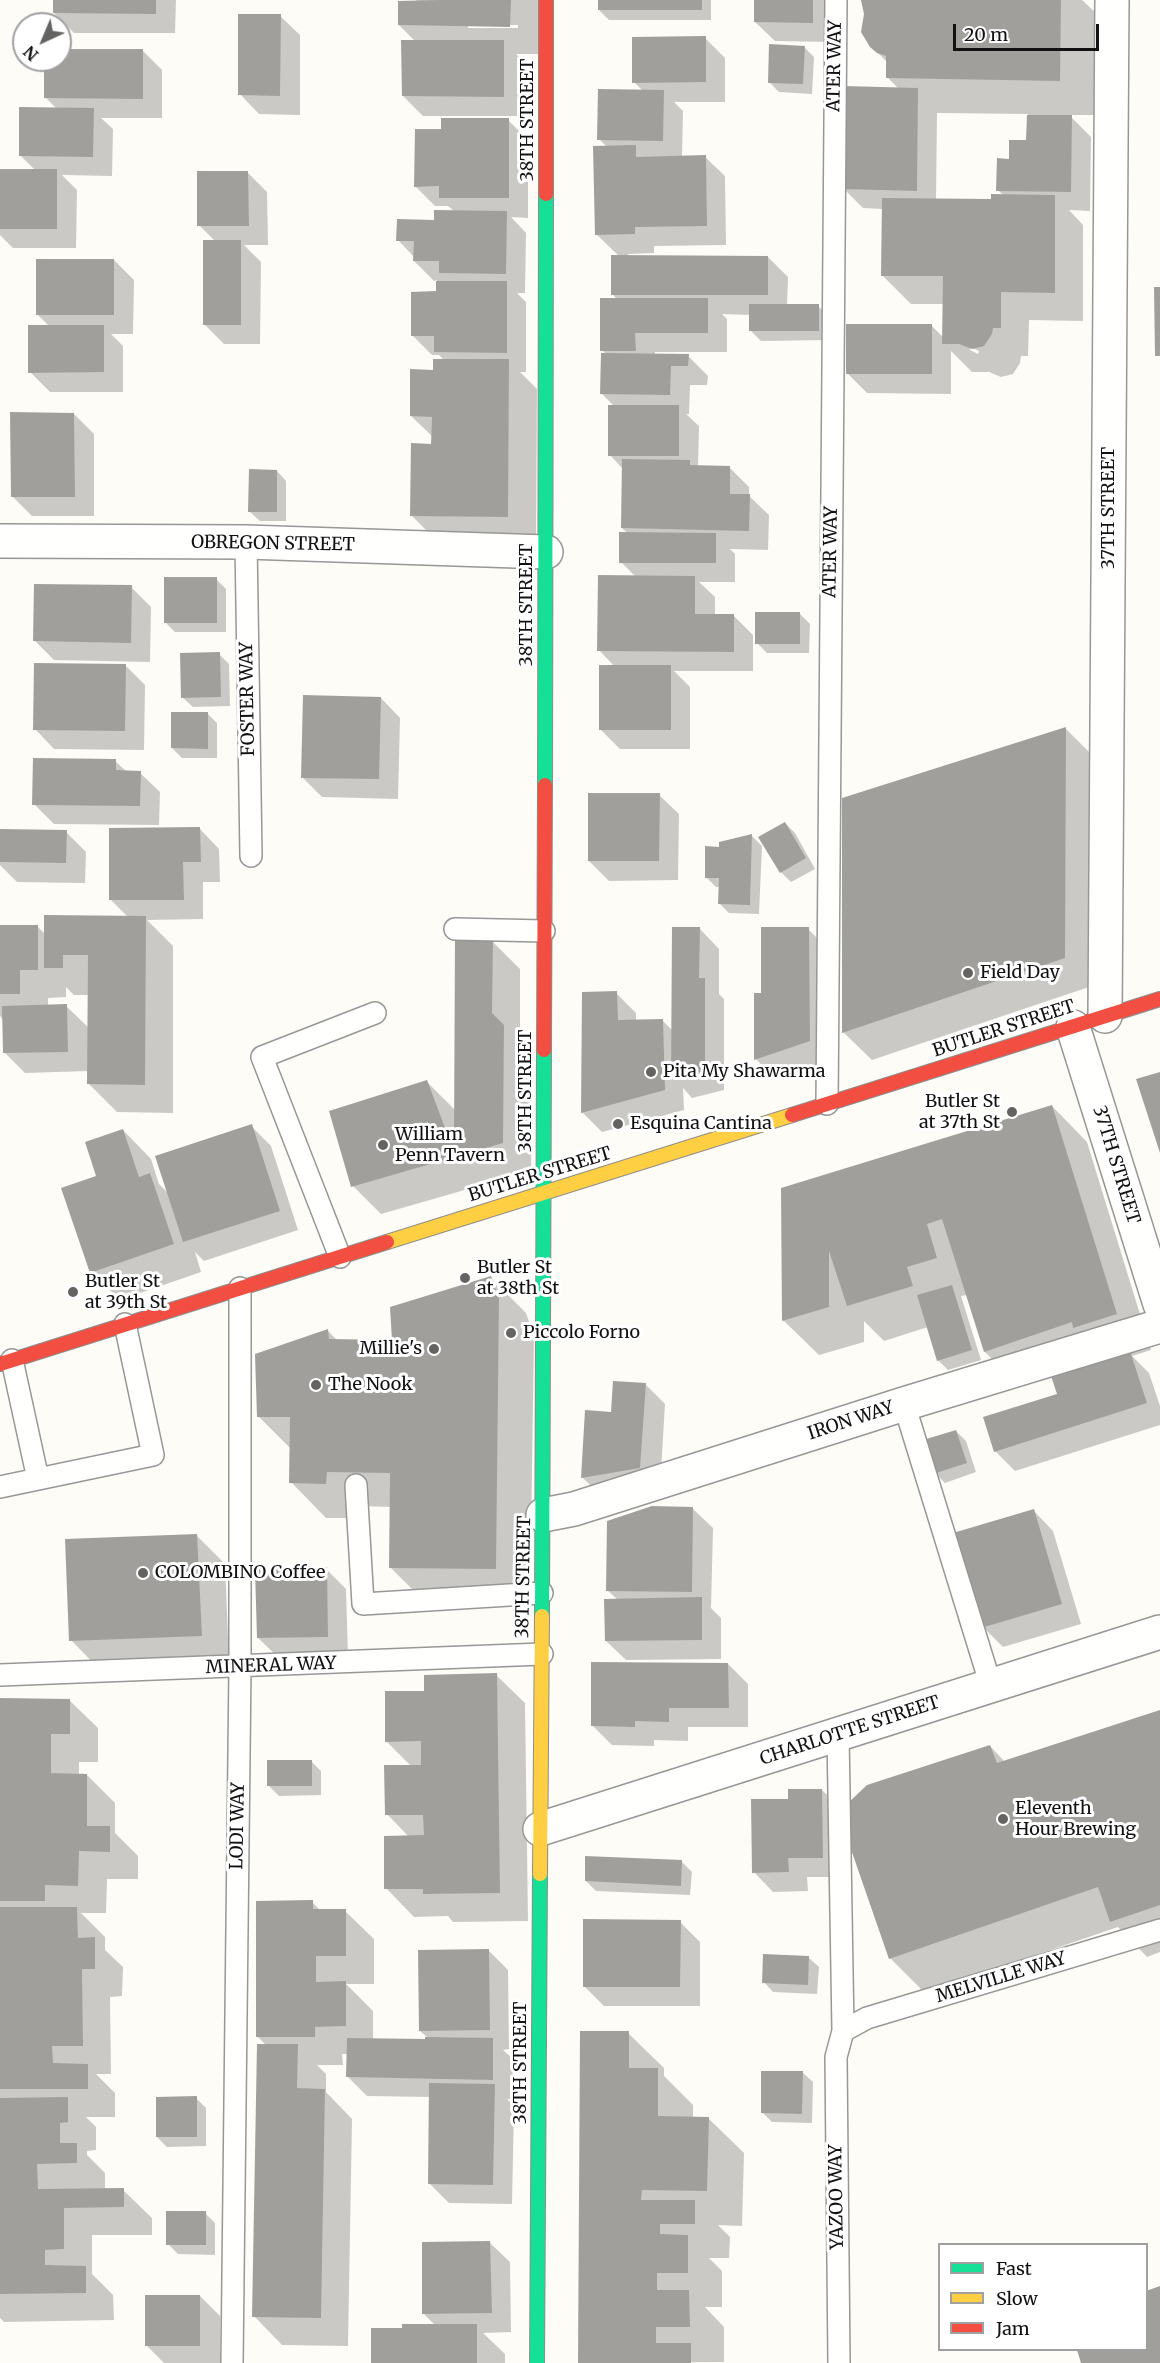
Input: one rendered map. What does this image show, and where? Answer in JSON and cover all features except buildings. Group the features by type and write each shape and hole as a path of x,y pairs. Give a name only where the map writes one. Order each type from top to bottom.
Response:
{"street":[{"name":"38TH STREET","path":"537,2363 543,1515 546,0"},
{"name":"37TH STREET","path":"1105,1016 1112,0"},
{"name":"OBREGON STREET","path":"0,540 246,542 546,552"},
{"name":"BUTLER STREET","path":"6,1362 1160,999"},
{"name":"37TH STREET","path":"1073,1026 1160,1304"},
{"name":"IRON WAY","path":"543,1515 574,1509 904,1404 1160,1326"},
{"name":"CHARLOTTE STREET","path":"540,1829 1160,1632"}],"lane":[{"name":"ATER WAY","path":"827,1104 836,0"},
{"name":"FOSTER WAY","path":"246,542 251,856"},
{"path":"455,929 544,931"},
{"path":"340,1257 262,1057 375,1013"},
{"name":"LODI WAY","path":"232,2363 240,1667 240,1288"},
{"path":"0,1487 153,1455 125,1324"},
{"path":"6,1362 38,1479"},
{"path":"904,1404 991,1686"},
{"path":"357,1485 363,1604 542,1593"},
{"name":"MINERAL WAY","path":"0,1675 542,1654"},
{"name":"YAZOO WAY","path":"838,1735 843,2031 836,2057 839,2363"},
{"name":"MELVILLE WAY","path":"843,2031 867,2019 1160,1930"}],"traffic: fast":[{"path":"545,785 546,194"},
{"path":"542,1616 544,1050"},
{"path":"537,2363 540,1874"}],"traffic: slow":[{"path":"387,1242 792,1115"},
{"path":"540,1874 542,1616"}],"traffic: jam":[{"path":"546,0 546,194"},
{"path":"544,1050 545,785"},
{"path":"792,1115 1160,999"},
{"path":"0,1364 387,1242"}],"place":[{"name":"Field Day","path":"968,973"},
{"name":"Pita My Shawarma","path":"651,1072"},
{"name":"Butler St at 37th St","path":"1012,1112"},
{"name":"Esquina Cantina","path":"618,1124"},
{"name":"William Penn Tavern","path":"383,1145"},
{"name":"Butler St at 38th St","path":"465,1278"},
{"name":"Butler St at 39th St","path":"73,1292"},
{"name":"Piccolo Forno","path":"511,1333"},
{"name":"Millie's","path":"434,1349"},
{"name":"The Nook","path":"316,1385"},
{"name":"COLOMBINO Coffee","path":"143,1573"},
{"name":"Eleventh Hour Brewing","path":"1003,1819"}]}
